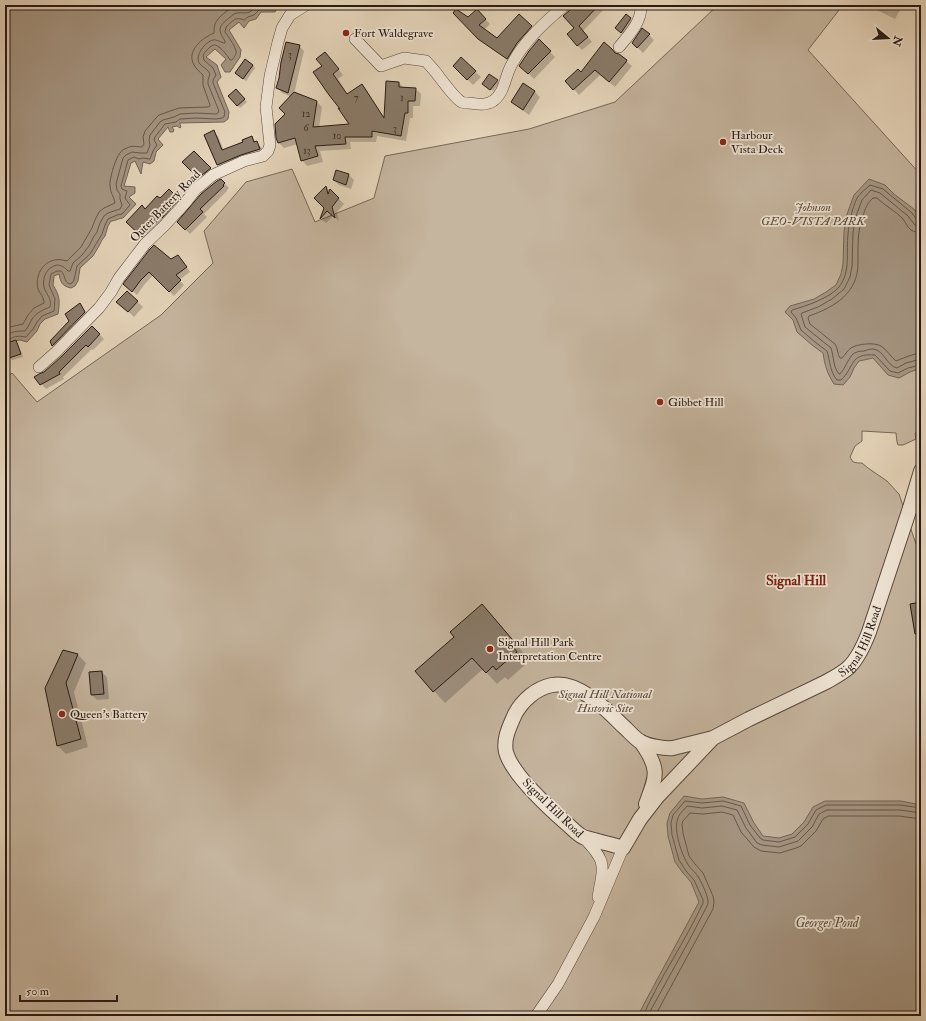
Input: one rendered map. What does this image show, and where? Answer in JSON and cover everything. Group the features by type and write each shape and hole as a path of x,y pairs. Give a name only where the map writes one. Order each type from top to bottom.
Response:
{"street":[{"name":"Outer Battery Road","path":"39,367 56,352 99,308 119,278 145,244 174,215 196,189 213,175 244,161 263,156 268,151 270,145 266,107 270,76 278,42 282,28 290,15 306,5"},
{"path":"356,39 381,66 404,58 426,62 460,102 486,104 494,100 499,94 504,85 507,73 525,44 565,5"},
{"path":"619,47 640,16 640,5"},
{"name":"Signal Hill Road","path":"594,917 602,875 602,866 598,853 583,837 542,800 524,780 510,760 506,751 507,731 518,708 540,689 552,685 570,687 582,692 594,700 641,742 673,748 713,738 826,682 847,669 854,662 862,649 869,632 921,471"},
{"name":"Signal Hill Road","path":"536,1016 558,984 594,917 623,848 640,819 657,797 713,738"},
{"path":"640,819 653,784 655,774 652,759 641,742"},
{"path":"583,837 623,848"}],"green space":[{"name":"Signal Hill National Historic Site","path":"718,5 843,5 808,50 921,175 921,430 915,433 916,439 903,445 898,445 896,433 862,431 862,441 855,446 850,457 853,462 862,463 887,481 899,494 916,544 921,548 921,1016 5,1016 5,378 12,373 37,402 161,315 213,263 204,231 246,182 292,169 315,222 374,198 385,156 529,129 615,102"}],"water":[{"path":"5,5 279,5 275,12 261,12 256,19 249,21 244,28 239,22 229,30 241,50 240,57 230,72 225,72 221,65 226,59 215,49 206,57 217,65 221,77 217,82 229,112 228,119 224,122 180,123 180,128 177,126 172,127 174,130 173,132 170,132 168,127 158,139 163,145 156,152 154,161 150,164 143,162 141,174 135,161 131,163 124,186 135,187 135,193 129,197 136,204 123,218 111,221 105,236 93,256 80,268 78,281 75,286 71,288 64,285 61,282 59,274 54,276 53,285 59,299 58,314 45,319 27,342 20,340 13,341 5,355"},
{"path":"869,179 885,185 915,210 921,218 921,368 899,378 888,375 873,358 859,361 850,377 843,385 834,384 827,369 823,353 797,332 793,320 785,312 790,306 814,299 836,285 841,274 843,264 846,217 854,195"},
{"name":"Georges Pond","path":"684,796 702,799 723,797 744,803 754,823 763,836 779,838 792,834 804,822 813,807 825,801 901,801 921,805 921,1016 638,1016 699,902 691,882 675,862 668,836 667,823 670,813"}],"building":[{"path":"573,5 599,5 579,26 588,37 577,46 567,34 574,28 563,16"},
{"path":"456,9 468,17 477,9 486,19 479,25 497,38 519,14 532,26 517,43 507,59 478,39 453,13"},
{"path":"626,14 631,18 621,33 615,28"},
{"path":"642,28 650,34 637,48 632,43"},
{"path":"539,39 551,51 528,74 519,66"},
{"path":"286,42 300,45 288,93 276,88"},
{"path":"604,42 615,53 627,60 626,62 609,82 595,70 573,90 565,81 578,69 581,72"},
{"path":"325,52 339,69 333,74 347,94 362,84 384,118 386,81 399,82 399,87 416,88 415,101 408,101 408,113 405,113 401,136 372,131 372,137 345,137 346,144 315,146 318,156 301,161 295,138 278,143 275,124 285,114 279,108 294,92 317,101 313,127 349,124 313,72 322,66 316,59"},
{"path":"461,57 476,71 467,80 453,66"},
{"path":"245,59 253,65 243,79 235,73"},
{"path":"489,74 498,80 490,90 482,84"},
{"path":"523,83 535,91 523,110 511,102"},
{"path":"236,89 245,99 237,106 228,96"},
{"path":"214,130 222,150 243,142 242,140 252,136 254,142 257,141 260,149 217,165 204,135"},
{"path":"194,151 211,168 198,178 182,162"},
{"path":"336,170 349,174 346,185 333,180"},
{"path":"221,179 225,183 223,185 224,186 200,209 203,212 185,230 177,222 201,194"},
{"path":"326,186 328,194 330,189 339,198 332,207 335,218 327,211 320,219 324,208 314,198"},
{"path":"169,189 179,199 142,237 126,222 142,205 145,209 157,196 160,198"},
{"path":"154,245 171,259 178,255 187,267 176,275 181,280 169,292 149,272 132,292 123,284"},
{"path":"127,291 138,301 128,312 116,302"},
{"path":"80,303 85,312 52,346 50,341 69,321 65,314"},
{"path":"92,326 100,334 88,347 86,345 59,372 60,374 40,385 34,377 44,372"},
{"path":"16,340 21,354 9,358 7,343"},
{"path":"921,602 921,634 915,634 910,604"},
{"name":"Signal Hill Park Interpretation Centre","path":"482,604 517,645 514,648 517,652 496,670 493,666 486,673 472,658 433,692 415,671 454,637 450,632"},
{"name":"Queen's Battery","path":"63,650 78,654 66,683 81,739 57,746 45,688"},
{"path":"102,671 104,694 91,695 89,672"}],"place":[{"name":"Fort Waldegrave","path":"346,33"},
{"name":"Harbour Vista Deck","path":"723,142"},
{"name":"Gibbet Hill","path":"660,402"},
{"name":"Signal Hill Park Interpretation Centre","path":"490,649"},
{"name":"Queen's Battery","path":"62,714"}],"district":[{"name":"Signal Hill","path":"796,580"}],"park label":[{"name":"Johnson GEO-VISTA PARK","path":"813,214"}]}
